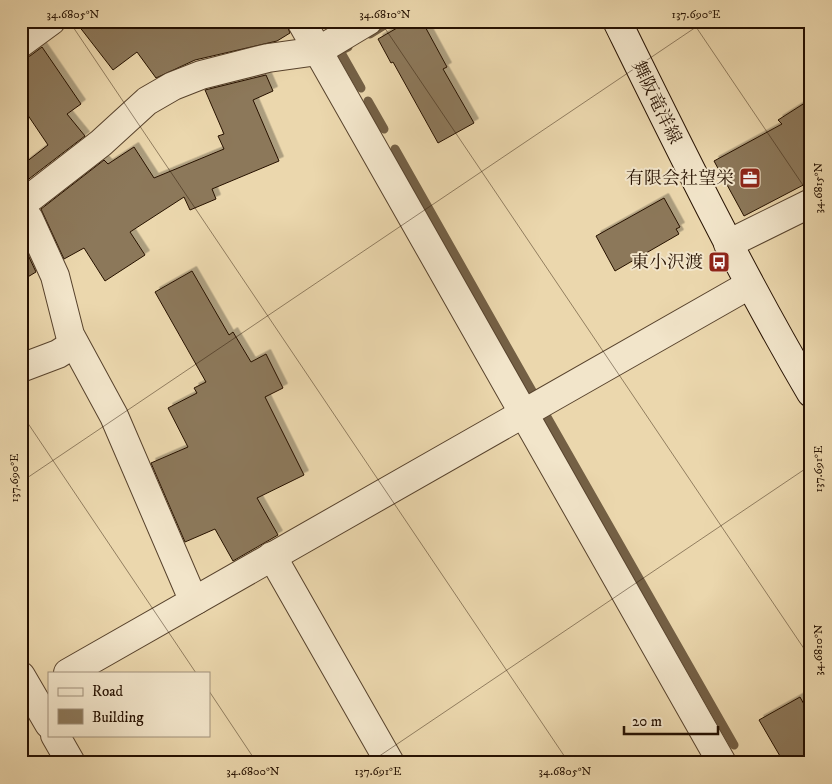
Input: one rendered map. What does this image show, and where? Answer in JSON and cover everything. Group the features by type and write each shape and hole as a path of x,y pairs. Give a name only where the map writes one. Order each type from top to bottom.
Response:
{"street":[{"path":"21,43 50,21"},
{"path":"301,21 722,763"},
{"path":"196,600 188,588 114,416 74,344 67,325 55,276 29,218 21,206 101,144 147,101 173,86 201,75 268,58 318,50 368,21"},
{"name":"舞阪竜洋線","path":"617,21 749,285 811,393"},
{"path":"728,244 811,203"},
{"path":"70,672 749,285"},
{"path":"21,368 58,354 74,344"},
{"path":"272,556 390,763"},
{"path":"31,688 48,722"},
{"path":"56,736 71,763"}],"building":[{"path":"75,21 285,21 290,33 277,41 195,60 156,78 137,52 113,70"},
{"path":"409,21 422,21 447,67 443,69 474,123 438,143 378,39"},
{"path":"42,47 81,104 67,114 85,136 21,185 21,166 48,145 21,105 21,58 30,56"},
{"path":"266,75 273,91 253,100 279,161 212,189 216,199 190,210 184,197 130,232 145,255 105,281 84,248 64,259 41,209 104,160 108,164 134,147 154,178 224,149 218,136 224,134 205,90"},
{"path":"811,99 811,181 744,216 714,161 782,124 778,120"},
{"path":"664,198 680,227 676,229 679,234 615,271 596,236"},
{"path":"21,240 36,272 21,281"},
{"path":"192,271 229,335 233,332 251,362 266,354 283,388 265,397 304,475 257,498 278,535 233,561 215,529 185,542 151,463 188,447 168,408 197,393 194,388 206,382 155,292"},
{"path":"800,697 811,717 811,763 784,763 759,720"}],"waterway":[{"path":"370,34 391,21"},
{"path":"348,47 340,51 361,88"},
{"path":"368,101 384,129"},
{"path":"395,149 536,398"},
{"path":"543,410 734,745"},
{"path":"21,713 27,709"}],"place":[{"name":"有限会社望栄","path":"750,178"},
{"name":"東小沢渡","path":"719,262"}]}
